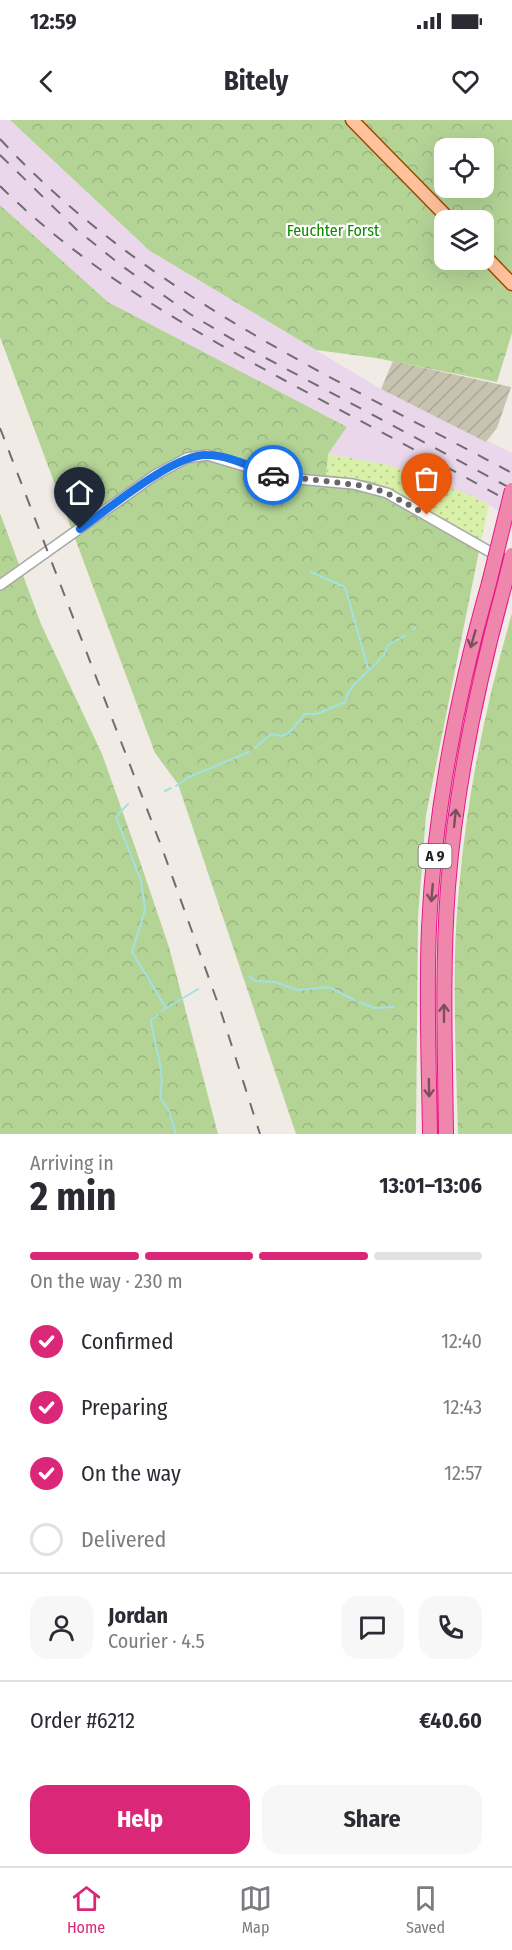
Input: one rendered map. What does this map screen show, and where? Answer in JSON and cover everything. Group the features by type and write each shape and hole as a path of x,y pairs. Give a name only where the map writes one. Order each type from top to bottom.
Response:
{"highway":[{"name":"A 9","path":"430,1134 429,928 440,806 456,712 512,490"},
{"name":"A 9","path":"446,1134 445,951 448,888 456,807 472,712 512,555"}],"main road":[{"path":"352,120 440,210"},
{"path":"494,265 512,284"}],"street":[{"path":"0,585 155,475 187,458 207,455 285,478 353,484 387,493 512,563"}],"shaded area":[{"path":"0,120 10,120 150,251 381,389 512,453 512,519 475,497 389,465 328,454 347,427 108,302 0,205"},
{"path":"393,361 511,387 497,428 486,442 381,389"}],"green space":[{"name":"Feuchter Forst","path":"10,120 512,120 512,333 497,382 376,358 316,350 150,251"},
{"path":"0,205 108,302 347,427 328,454 326,475 369,481 389,488 481,541 426,815 418,917 416,1134 296,1134 178,784 155,753 0,337"},
{"path":"328,454 389,465 475,497 489,505 481,541 389,488 326,475"},
{"path":"0,513 41,624 102,754 134,844 169,947 218,1134 0,1134"},
{"path":"512,613 512,1134 458,1134 455,980 457,919 463,854 472,784 494,681"}],"waterway":[{"path":"311,572 345,587 368,668"},
{"path":"255,748 271,734 282,736 289,733 305,714 317,714 345,702 353,686 380,659 387,646 406,635"},
{"path":"176,786 187,778 249,752"},
{"path":"165,791 171,788"},
{"path":"128,804 116,817 141,881 145,910 132,952 166,1008"},
{"path":"249,976 255,981 275,982 297,990 329,987 354,1000"},
{"path":"162,1011 198,989"},
{"path":"360,1002 374,1008 394,1007"},
{"path":"158,1015 151,1020 161,1068 160,1097 169,1111 176,1134"}],"railway":[{"path":"0,139 55,193 114,242 176,286 241,327 308,365 512,473"},
{"path":"0,155 77,230 122,266 190,314 247,348 512,489"},
{"path":"0,186 65,243 135,293 172,316 284,380 512,503"},
{"path":"0,428 162,848 221,1012 260,1134"}],"way so far":[{"path":"273,475 366,486 387,493 427,515"}],"route":[{"path":"80,529 155,475 187,458 217,456 273,475"}]}
